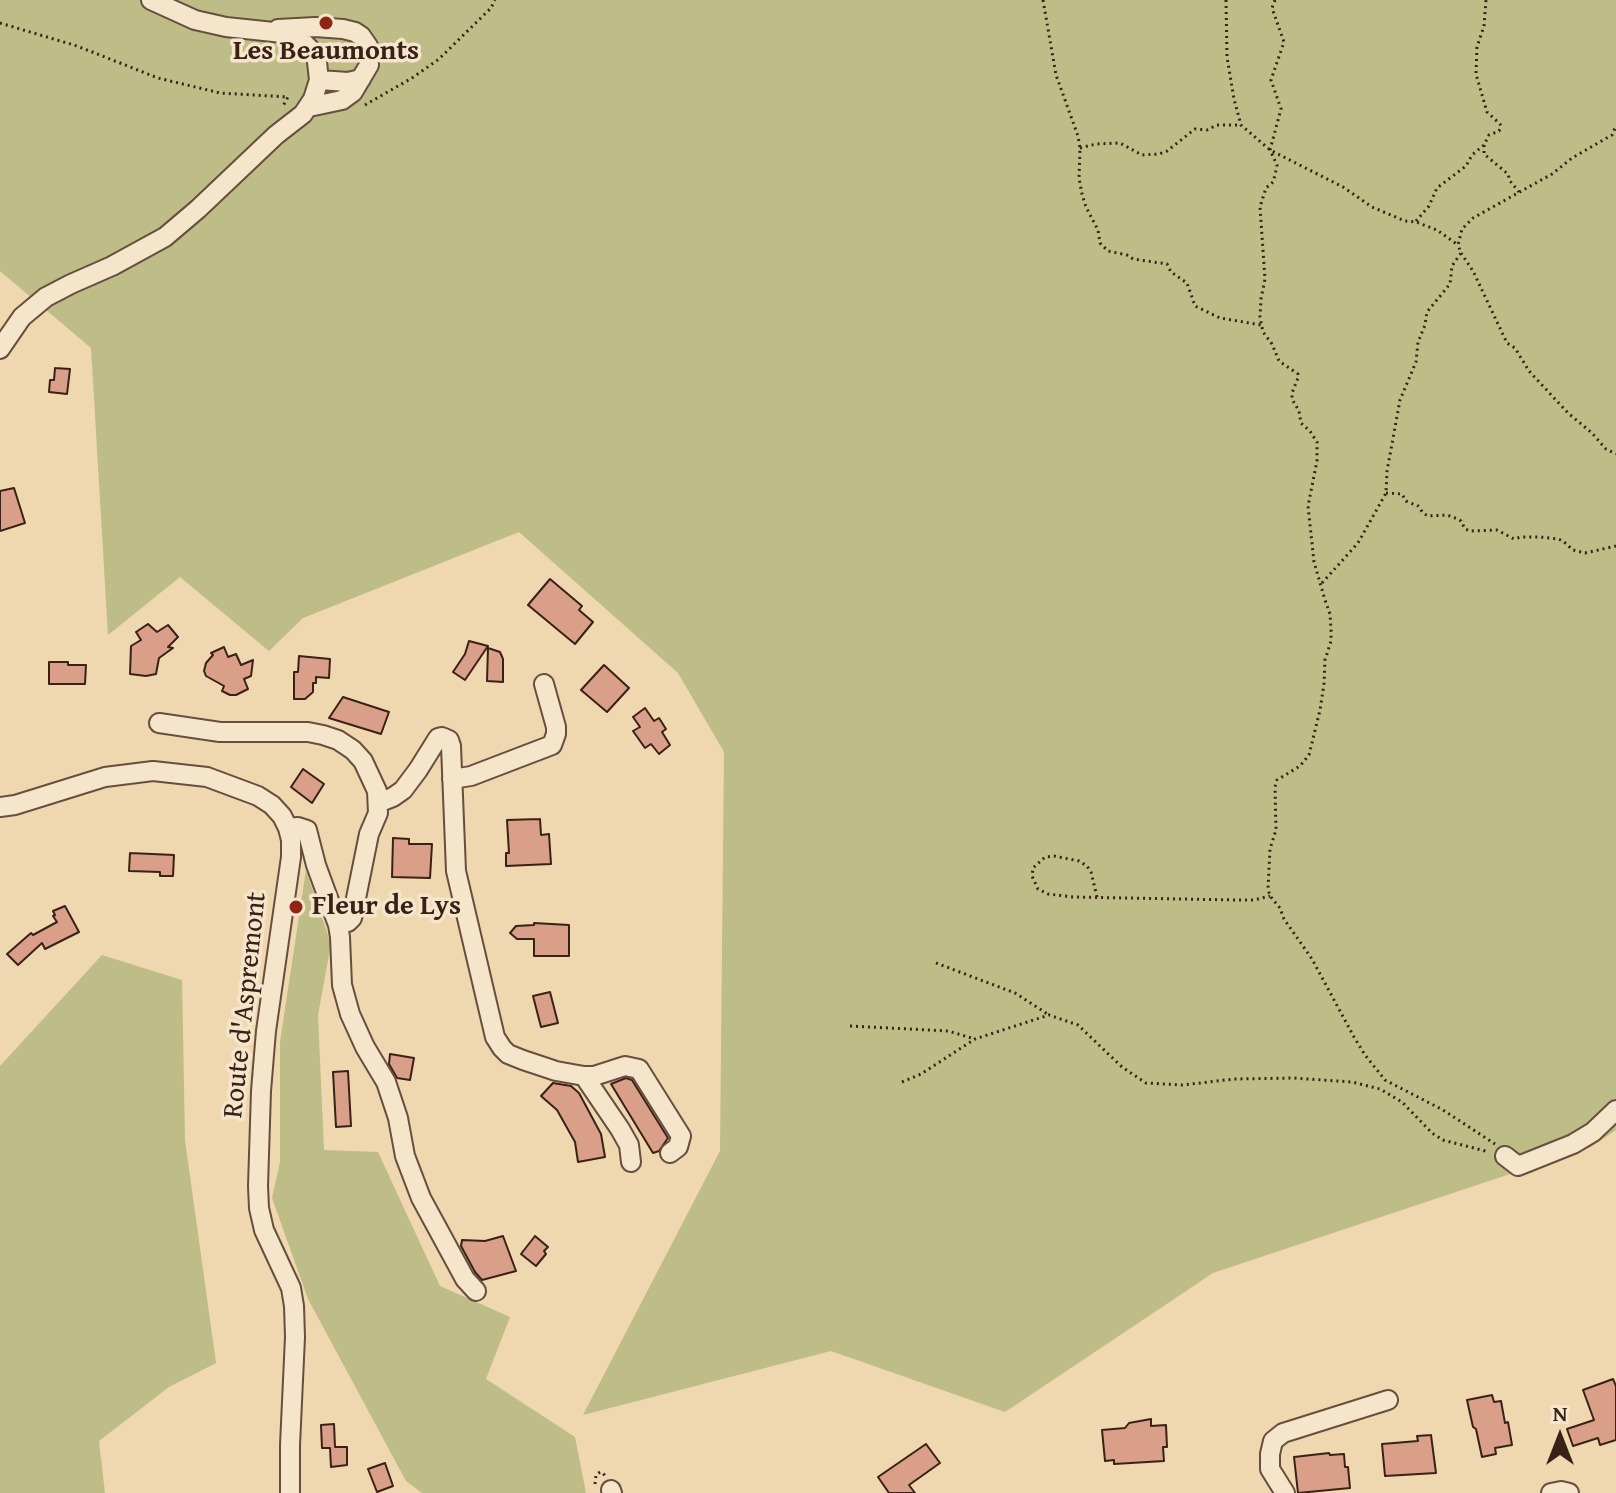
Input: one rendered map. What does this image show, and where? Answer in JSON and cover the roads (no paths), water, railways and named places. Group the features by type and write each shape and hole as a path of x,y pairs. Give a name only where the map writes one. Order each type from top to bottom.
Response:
{"street":[{"path":"0,349 22,317 46,297 165,237 303,114 313,99 319,80 315,54 303,42 283,33 195,20 151,0"},
{"path":"267,30 343,29 355,32 365,41 369,52 367,71 358,87 342,100 309,107"},
{"path":"315,54 340,34 355,32"},
{"path":"319,80 348,82 361,79"},
{"path":"452,779 471,776 552,745 556,727 544,684"},
{"path":"159,723 220,732 308,732 338,740 363,761 377,791 378,813 369,834 352,918 338,925"},
{"path":"378,803 403,790 438,738 449,740 456,871 495,1037 502,1048 516,1057 556,1071 594,1076 625,1066 639,1069 681,1136 678,1147 670,1153"},
{"path":"0,807 105,777 153,771 207,777 258,796 272,805 288,828 307,830 338,925 342,985 350,1014 386,1082 398,1118 405,1156 421,1198 465,1279 476,1291"},
{"name":"Route d'Aspremont","path":"288,828 291,857 266,1031 258,1186 264,1230 291,1288 294,1306 290,1493"},
{"path":"584,1076 629,1145 631,1162"},
{"path":"1501,1151 1518,1166 1573,1144 1593,1132 1616,1110"},
{"path":"1285,1493 1270,1469 1273,1441 1283,1433 1388,1400"},
{"path":"1551,1493 1569,1493"}],"place":[{"name":"Les Beaumonts","path":"326,23"},
{"name":"Fleur de Lys","path":"296,907"}]}
